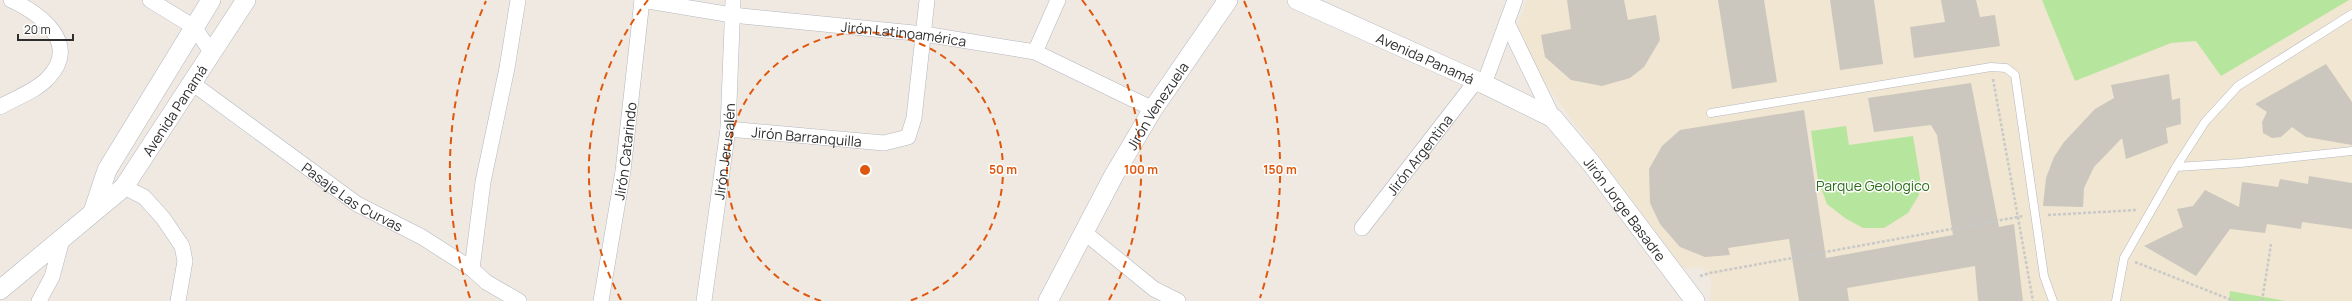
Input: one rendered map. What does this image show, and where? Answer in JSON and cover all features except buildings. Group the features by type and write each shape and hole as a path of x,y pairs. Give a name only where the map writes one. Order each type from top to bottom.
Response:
{"street":[{"path":"0,107 47,79 58,64 60,48 55,35 47,22 32,10 11,0"},
{"path":"150,0 194,27 212,53"},
{"name":"Avenida Panamá","path":"93,212 107,170 211,0"},
{"name":"Avenida Panamá","path":"0,290 62,236 124,187 246,0"},
{"path":"472,268 483,182 507,68 518,0"},
{"name":"Jirón Latinoamérica","path":"642,0 732,7 924,34 1035,52 1153,109"},
{"name":"Jirón Catarindo","path":"601,301 623,171 642,0"},
{"path":"924,34 927,0"},
{"path":"1035,52 1058,0"},
{"name":"Jirón Venezuela","path":"1048,301 1084,232 1153,109 1228,0"},
{"name":"Avenida Panamá","path":"1297,0 1480,83 1553,118"},
{"path":"1480,83 1507,23 1514,0"},
{"name":"Jirón Jerusalén","path":"704,301 728,129 732,7"},
{"path":"1507,23 1553,118"},
{"name":"Jirón Barranquilla","path":"728,129 884,143 908,137 912,128 924,34"},
{"name":"Pasaje Las Curvas","path":"192,83 357,204 422,237 472,268 486,282 519,301"},
{"name":"Jirón Argentina","path":"1362,228 1480,83"},
{"name":"Jirón Jorge Basadre","path":"1553,118 1591,163 1695,301"},
{"path":"124,187 144,197 163,218 182,246 185,261 178,301"},
{"path":"1084,232 1154,289 1178,301"},
{"path":"39,301 52,276 62,236"}],"lane":[{"path":"2116,301 2124,258 2176,167 2205,122 2238,86 2352,14"},
{"path":"1711,113 1991,67 2006,68 2015,75 2044,276 2053,301"},
{"path":"2176,167 2240,163 2352,151"}],"path":[{"path":"1991,67 2032,301"},
{"path":"1682,283 1710,273 2018,216 2152,209"},
{"path":"2262,301 2271,244"},
{"path":"2124,258 2234,301"}],"shaded area":[{"path":"1527,0 2352,0 2352,301 1710,301 1711,280 1702,267 1683,268 1513,40"}],"green space":[{"path":"2042,0 2349,0 2221,76 2196,41 2171,43 2075,81"},
{"name":"Parque Geologico","path":"1846,126 1849,145 1913,136 1920,178 1919,195 1908,213 1884,228 1863,228 1845,218 1827,204 1818,180 1811,131"},
{"path":"2230,291 2286,301 2229,301"}]}
